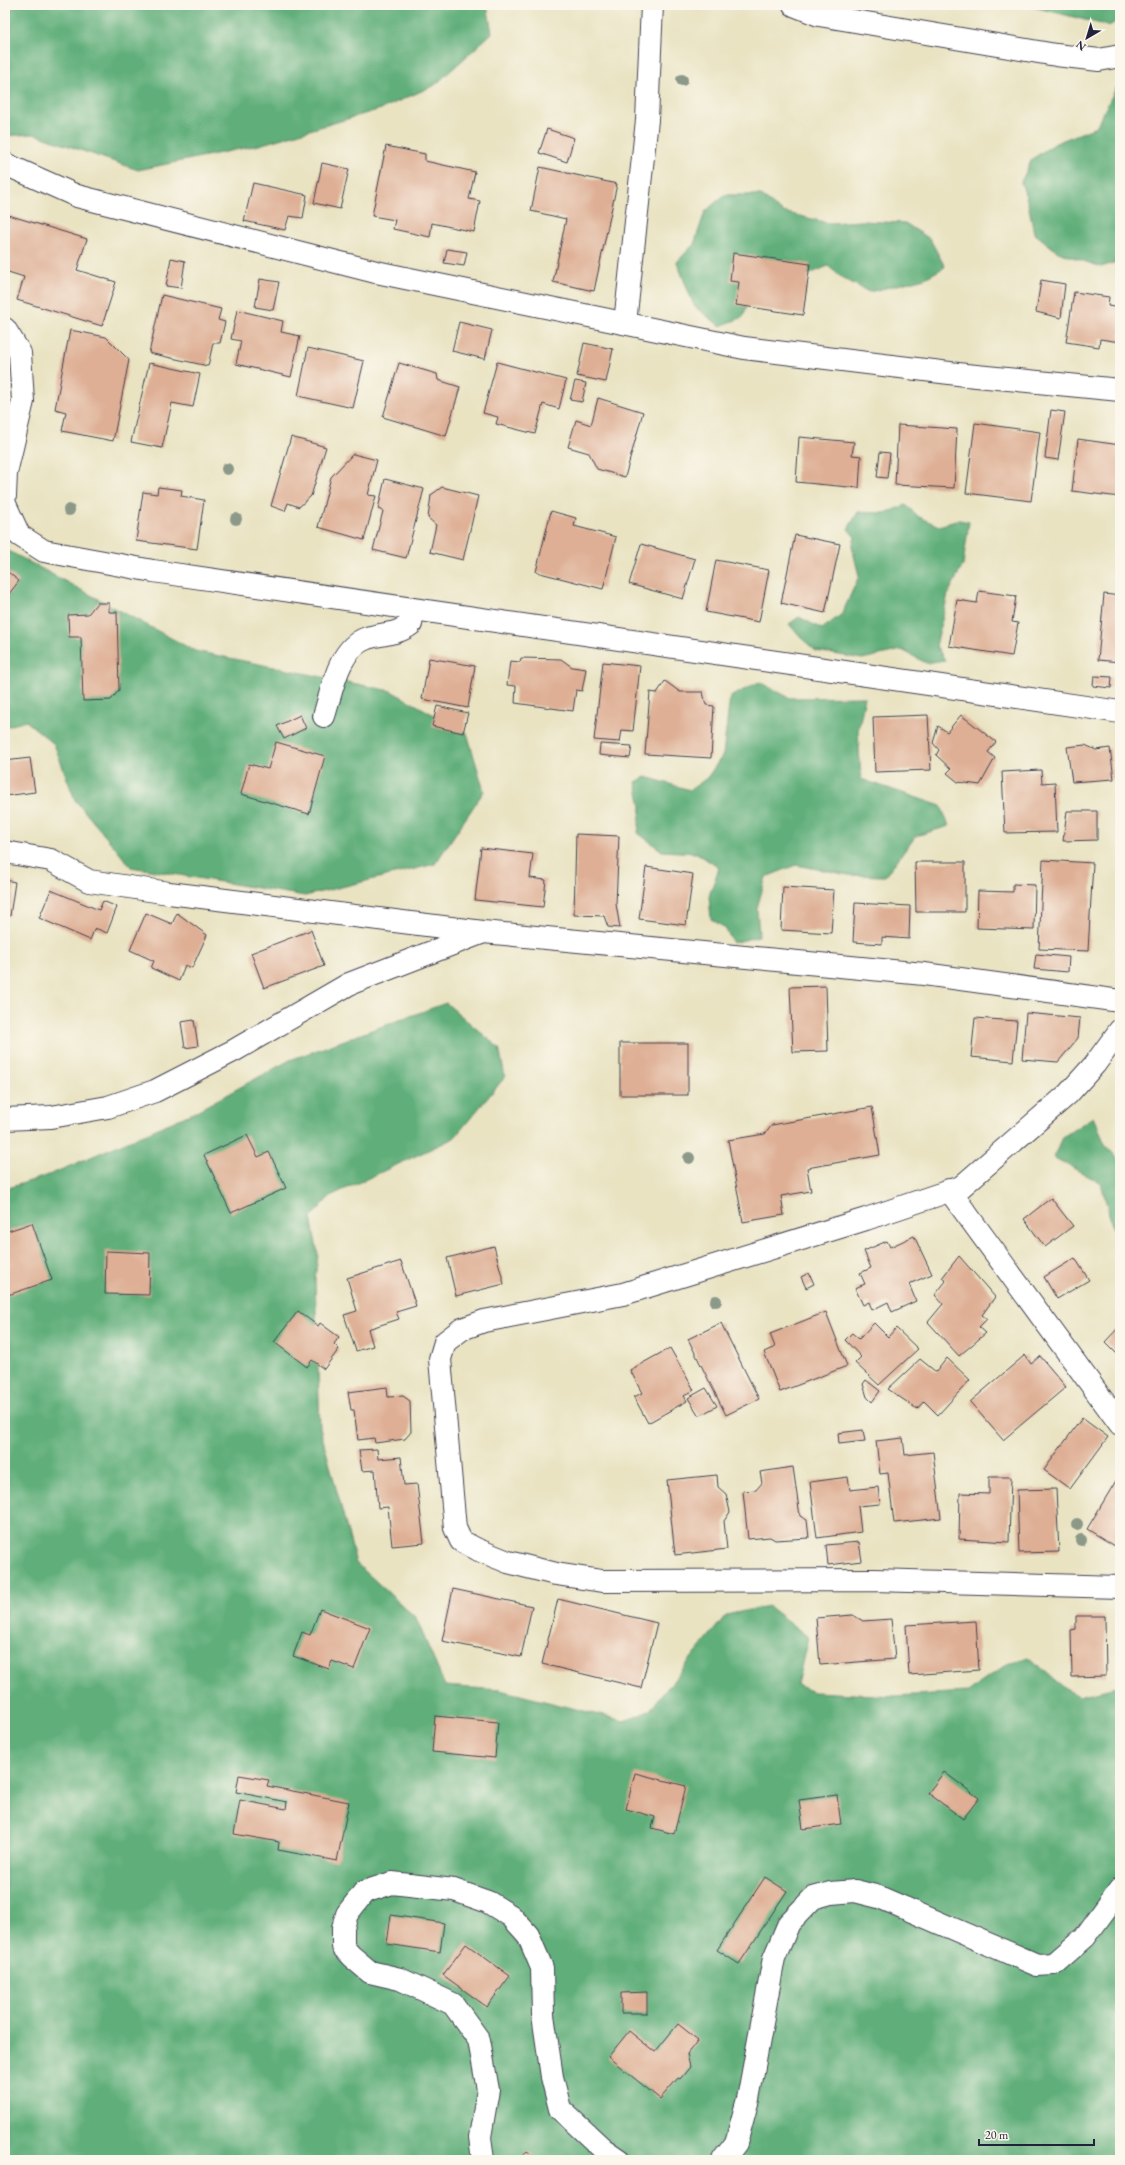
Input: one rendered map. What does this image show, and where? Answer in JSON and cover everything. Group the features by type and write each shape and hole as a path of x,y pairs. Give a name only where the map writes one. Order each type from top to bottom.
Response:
{"street":[{"path":"625,324 647,120 652,5"},
{"path":"794,5 819,14 1056,55 1099,60 1120,56"},
{"path":"5,164 77,196 376,272 625,324 744,348 966,375 1120,390"},
{"path":"5,329 20,353 23,401 6,473 5,496"},
{"path":"5,504 19,535 44,551 153,571 1120,712"},
{"path":"324,716 343,659 355,646 367,638 402,630 411,624 414,610"},
{"path":"5,852 51,860 89,881 169,893 483,932 924,974 1120,1001"},
{"path":"5,1120 51,1117 108,1108 155,1091 235,1050 349,984 483,932"},
{"path":"1120,1030 1095,1064 1068,1094 961,1187 866,1219 622,1294 484,1321 462,1329 445,1342 440,1359 455,1528 461,1541 508,1562 556,1574 602,1581 874,1580 1120,1587"},
{"path":"949,1190 1120,1424"},
{"path":"483,2160 480,2137 488,2090 479,2040 452,2004 400,1979 370,1972 343,1947 343,1928 346,1914 364,1892 392,1883 454,1890 488,1902 512,1916 528,1935 542,1968 544,2022 552,2077 560,2109 602,2149 619,2160"},
{"path":"722,2160 736,2143 748,2099 774,1958 789,1923 813,1898 831,1893 855,1891 879,1897 1037,1965 1054,1964 1086,1938 1120,1889"}],"green space":[{"path":"5,5 487,5 492,33 435,85 381,109 259,145 138,170 34,134 5,136"},
{"path":"1026,5 1120,5 1120,19 1109,26"},
{"path":"1120,86 1120,261 1101,267 1058,252 1034,233 1028,203 1021,182 1032,159 1056,143 1096,127 1116,88"},
{"path":"724,195 760,195 783,212 829,223 861,221 905,223 930,239 945,267 925,278 869,292 841,277 828,266 798,279 758,274 743,317 720,326 694,306 677,262 694,244 705,212"},
{"path":"906,505 919,517 939,526 959,520 969,522 963,565 948,594 936,646 945,660 926,663 902,650 862,659 816,651 800,637 789,624 799,617 822,629 842,614 859,576 852,547 855,537 848,529 858,512 885,513"},
{"path":"5,549 195,651 391,691 467,733 484,791 435,864 305,896 131,867 75,800 54,744 26,721 5,727"},
{"path":"759,682 790,698 865,697 858,731 861,779 941,806 949,826 916,836 885,876 849,875 796,865 766,877 757,908 759,936 733,943 725,928 711,919 709,896 719,868 697,853 662,851 638,833 641,807 636,782 646,777 690,790 707,778 723,755 730,697"},
{"path":"446,1003 499,1048 505,1077 454,1138 330,1196 311,1218 318,1254 315,1280 320,1428 356,1563 416,1618 445,1686 500,1690 624,1721 649,1711 726,1615 768,1606 808,1637 797,1685 814,1692 895,1696 968,1692 1007,1664 1029,1657 1065,1689 1079,1696 1120,1686 1120,2160 5,2160 5,1189 49,1175 193,1113 290,1060"},
{"path":"1093,1117 1106,1146 1120,1161 1120,1256 1101,1183 1053,1157 1064,1136"}],"building":[{"path":"547,129 574,138 567,162 539,153"},
{"path":"386,146 425,154 425,161 475,172 469,199 480,201 474,232 432,223 430,237 393,229 395,220 372,216"},
{"path":"322,163 349,169 340,209 314,203"},
{"path":"540,167 617,184 594,291 553,282 566,219 531,211"},
{"path":"253,183 307,195 303,218 289,216 285,230 244,221"},
{"path":"5,214 87,239 77,270 116,282 102,326 17,300 24,277 5,271"},
{"path":"447,249 467,252 464,266 444,263"},
{"path":"733,253 810,264 803,315 736,305 739,282 730,281"},
{"path":"171,258 185,261 181,288 166,286"},
{"path":"260,279 279,282 273,310 255,307"},
{"path":"1041,280 1065,284 1061,318 1036,312"},
{"path":"1074,292 1109,297 1108,306 1120,308 1120,342 1100,339 1099,347 1066,342"},
{"path":"162,295 221,309 218,320 225,322 220,343 213,343 208,366 149,353"},
{"path":"237,310 283,321 281,332 300,336 291,377 236,364 241,341 231,339"},
{"path":"459,322 492,330 485,359 452,351"},
{"path":"70,330 106,337 129,360 113,441 62,431 66,412 55,409"},
{"path":"584,343 613,349 606,382 577,376"},
{"path":"308,348 364,361 353,408 298,396"},
{"path":"497,362 566,380 559,409 543,404 535,434 496,424 498,417 483,413"},
{"path":"149,363 200,374 193,407 172,403 162,448 131,442"},
{"path":"399,363 437,374 438,380 460,387 446,436 383,417"},
{"path":"575,381 586,383 582,402 570,400"},
{"path":"598,398 643,412 625,477 597,469 589,453 568,447 576,420 591,425"},
{"path":"1051,410 1065,412 1058,460 1045,458"},
{"path":"975,423 1040,432 1031,501 966,493"},
{"path":"898,425 957,429 954,488 895,485"},
{"path":"291,437 326,447 311,496 299,507 288,503 285,511 271,506"},
{"path":"799,437 854,442 852,455 861,456 859,488 796,482"},
{"path":"1078,439 1120,445 1120,497 1072,491"},
{"path":"880,452 890,453 887,478 877,477"},
{"path":"353,454 377,460 368,495 376,496 364,540 318,527 331,477"},
{"path":"385,479 424,489 406,558 373,550 383,511 378,509"},
{"path":"158,487 182,490 181,496 204,500 197,549 136,541 143,492 157,494"},
{"path":"442,487 478,496 463,560 430,552 436,525 428,518 431,495"},
{"path":"551,511 576,518 574,526 616,537 603,589 536,572"},
{"path":"795,535 840,544 825,613 781,603"},
{"path":"641,544 695,559 683,599 629,584"},
{"path":"716,560 769,570 759,622 706,612"},
{"path":"8,572 19,581 5,599 5,576"},
{"path":"979,591 1016,596 1012,622 1018,623 1012,656 949,646 957,600 977,603"},
{"path":"1104,594 1120,596 1120,662 1098,660"},
{"path":"97,603 109,603 109,612 117,612 119,690 111,700 83,701 81,637 69,637 68,615 88,614"},
{"path":"429,658 475,666 468,708 422,699"},
{"path":"521,658 561,659 572,667 586,669 582,691 576,690 573,711 515,703 516,686 507,685 510,661 520,662"},
{"path":"603,662 640,666 633,731 622,730 620,742 594,740"},
{"path":"1094,676 1112,677 1111,688 1093,686"},
{"path":"665,681 680,692 703,692 706,705 714,706 711,758 645,754 650,692 657,693"},
{"path":"437,706 468,713 463,733 432,726"},
{"path":"300,715 306,728 284,739 277,726"},
{"path":"928,715 931,770 875,772 873,717"},
{"path":"961,715 996,742 988,752 995,758 980,785 958,782 947,773 951,769 936,755 939,750 933,743 938,726 947,732"},
{"path":"276,742 325,756 309,814 241,794 249,764 268,769"},
{"path":"600,744 632,746 630,758 599,755"},
{"path":"1085,745 1096,750 1110,748 1114,779 1072,782 1067,747"},
{"path":"30,758 35,792 5,796 5,761"},
{"path":"1041,770 1042,783 1055,782 1057,832 1005,833 1002,772"},
{"path":"1067,811 1097,811 1097,840 1063,841"},
{"path":"576,834 619,836 616,904 620,928 608,927 604,916 574,915"},
{"path":"481,848 533,854 530,878 546,880 543,907 475,900"},
{"path":"1043,860 1093,863 1088,951 1039,949"},
{"path":"915,862 965,862 965,912 916,912"},
{"path":"646,867 693,874 686,925 639,919"},
{"path":"5,880 15,882 10,916 5,916"},
{"path":"1013,884 1035,885 1034,930 977,928 978,891 1013,892"},
{"path":"783,887 834,890 831,933 781,930"},
{"path":"51,890 99,910 103,901 117,907 107,933 95,928 90,940 39,918"},
{"path":"855,903 910,906 909,939 882,937 882,944 853,942"},
{"path":"146,913 172,924 177,913 207,935 192,968 185,965 179,981 151,968 154,961 130,950"},
{"path":"311,930 324,966 264,988 251,953"},
{"path":"1036,954 1069,957 1068,972 1034,969"},
{"path":"826,986 828,1051 793,1052 790,987"},
{"path":"1026,1013 1080,1018 1078,1038 1058,1062 1022,1059"},
{"path":"975,1018 1017,1021 1013,1061 971,1057"},
{"path":"194,1020 198,1046 185,1048 181,1022"},
{"path":"620,1043 688,1043 688,1095 620,1095"},
{"path":"872,1107 880,1155 807,1168 811,1191 781,1196 784,1215 743,1222 728,1140 765,1134 772,1125"},
{"path":"247,1135 258,1157 269,1152 286,1188 231,1213 204,1155"},
{"path":"1051,1198 1073,1226 1045,1247 1024,1219"},
{"path":"32,1223 52,1280 5,1296 5,1232"},
{"path":"914,1236 932,1274 909,1284 916,1301 892,1312 888,1302 872,1310 869,1302 863,1305 855,1288 865,1284 860,1273 871,1268 864,1251 887,1241 890,1247"},
{"path":"494,1246 504,1284 456,1296 447,1258"},
{"path":"106,1251 150,1253 149,1295 105,1294"},
{"path":"959,1256 995,1297 982,1315 987,1319 979,1327 986,1333 959,1356 928,1322 943,1304 935,1295 946,1281 942,1278"},
{"path":"1075,1258 1089,1280 1057,1299 1044,1277"},
{"path":"401,1261 416,1306 396,1312 399,1319 368,1329 373,1346 356,1351 344,1315 357,1311 347,1278"},
{"path":"809,1273 814,1284 806,1288 801,1277"},
{"path":"298,1311 318,1326 320,1323 339,1337 334,1344 339,1349 324,1369 312,1360 307,1367 274,1342"},
{"path":"826,1312 847,1366 780,1392 764,1352 775,1347 770,1334"},
{"path":"721,1323 759,1399 726,1415 688,1339"},
{"path":"874,1323 888,1337 896,1328 918,1349 879,1385 855,1363 861,1357 845,1340 852,1333 859,1339"},
{"path":"1120,1326 1120,1357 1105,1342"},
{"path":"670,1348 694,1390 684,1396 687,1401 648,1423 634,1397 642,1393 630,1370"},
{"path":"1025,1355 1031,1364 1040,1356 1066,1387 1003,1440 970,1402"},
{"path":"947,1358 970,1380 938,1415 924,1401 917,1409 888,1389 920,1359 936,1372"},
{"path":"866,1380 880,1391 872,1402 867,1397 863,1384"},
{"path":"387,1387 388,1397 403,1396 410,1401 411,1432 405,1439 375,1443 374,1438 358,1440 354,1410 351,1410 348,1392"},
{"path":"706,1388 717,1406 699,1416 688,1398"},
{"path":"1082,1418 1108,1437 1070,1489 1044,1470"},
{"path":"863,1430 865,1441 839,1444 838,1433"},
{"path":"903,1438 905,1455 933,1452 941,1518 894,1523 888,1473 880,1474 876,1441"},
{"path":"377,1449 378,1459 401,1457 404,1485 417,1484 424,1543 392,1546 388,1507 378,1508 375,1470 362,1471 359,1450"},
{"path":"793,1467 800,1516 807,1520 809,1538 775,1540 770,1537 748,1539 743,1491 756,1490 762,1483 760,1472"},
{"path":"717,1475 718,1487 726,1494 730,1512 724,1521 727,1549 675,1555 667,1480"},
{"path":"848,1477 850,1490 878,1487 880,1504 858,1506 861,1532 817,1538 810,1482"},
{"path":"989,1477 1011,1477 1009,1542 959,1539 960,1493 989,1494"},
{"path":"1117,1479 1120,1481 1120,1549 1087,1529"},
{"path":"1056,1489 1059,1552 1019,1553 1017,1490"},
{"path":"859,1542 862,1561 828,1565 826,1545"},
{"path":"453,1589 532,1606 521,1657 442,1641"},
{"path":"558,1599 657,1623 641,1688 542,1664"},
{"path":"320,1609 370,1628 354,1669 332,1661 329,1669 293,1656 302,1632 310,1635"},
{"path":"853,1615 863,1621 891,1619 895,1659 820,1665 816,1618"},
{"path":"1076,1616 1105,1616 1106,1676 1072,1677 1071,1630 1076,1629"},
{"path":"976,1621 979,1670 909,1675 906,1625"},
{"path":"435,1716 498,1722 495,1758 432,1752"},
{"path":"944,1772 979,1798 963,1819 928,1793"},
{"path":"635,1773 686,1786 674,1834 652,1828 655,1817 626,1809"},
{"path":"239,1775 269,1780 267,1786 349,1802 337,1861 278,1850 279,1842 234,1834 240,1800 286,1809 287,1802 236,1792"},
{"path":"837,1795 841,1824 803,1829 799,1800"},
{"path":"765,1877 787,1891 739,1964 717,1950"},
{"path":"391,1915 444,1923 440,1952 387,1944"},
{"path":"466,1944 510,1976 487,2007 443,1975"},
{"path":"647,1992 647,2013 621,2013 621,1993"},
{"path":"678,2024 698,2040 687,2054 690,2067 680,2079 678,2078 660,2099 608,2057 629,2031 655,2052"},
{"path":"527,2151 539,2160 520,2160"}]}
